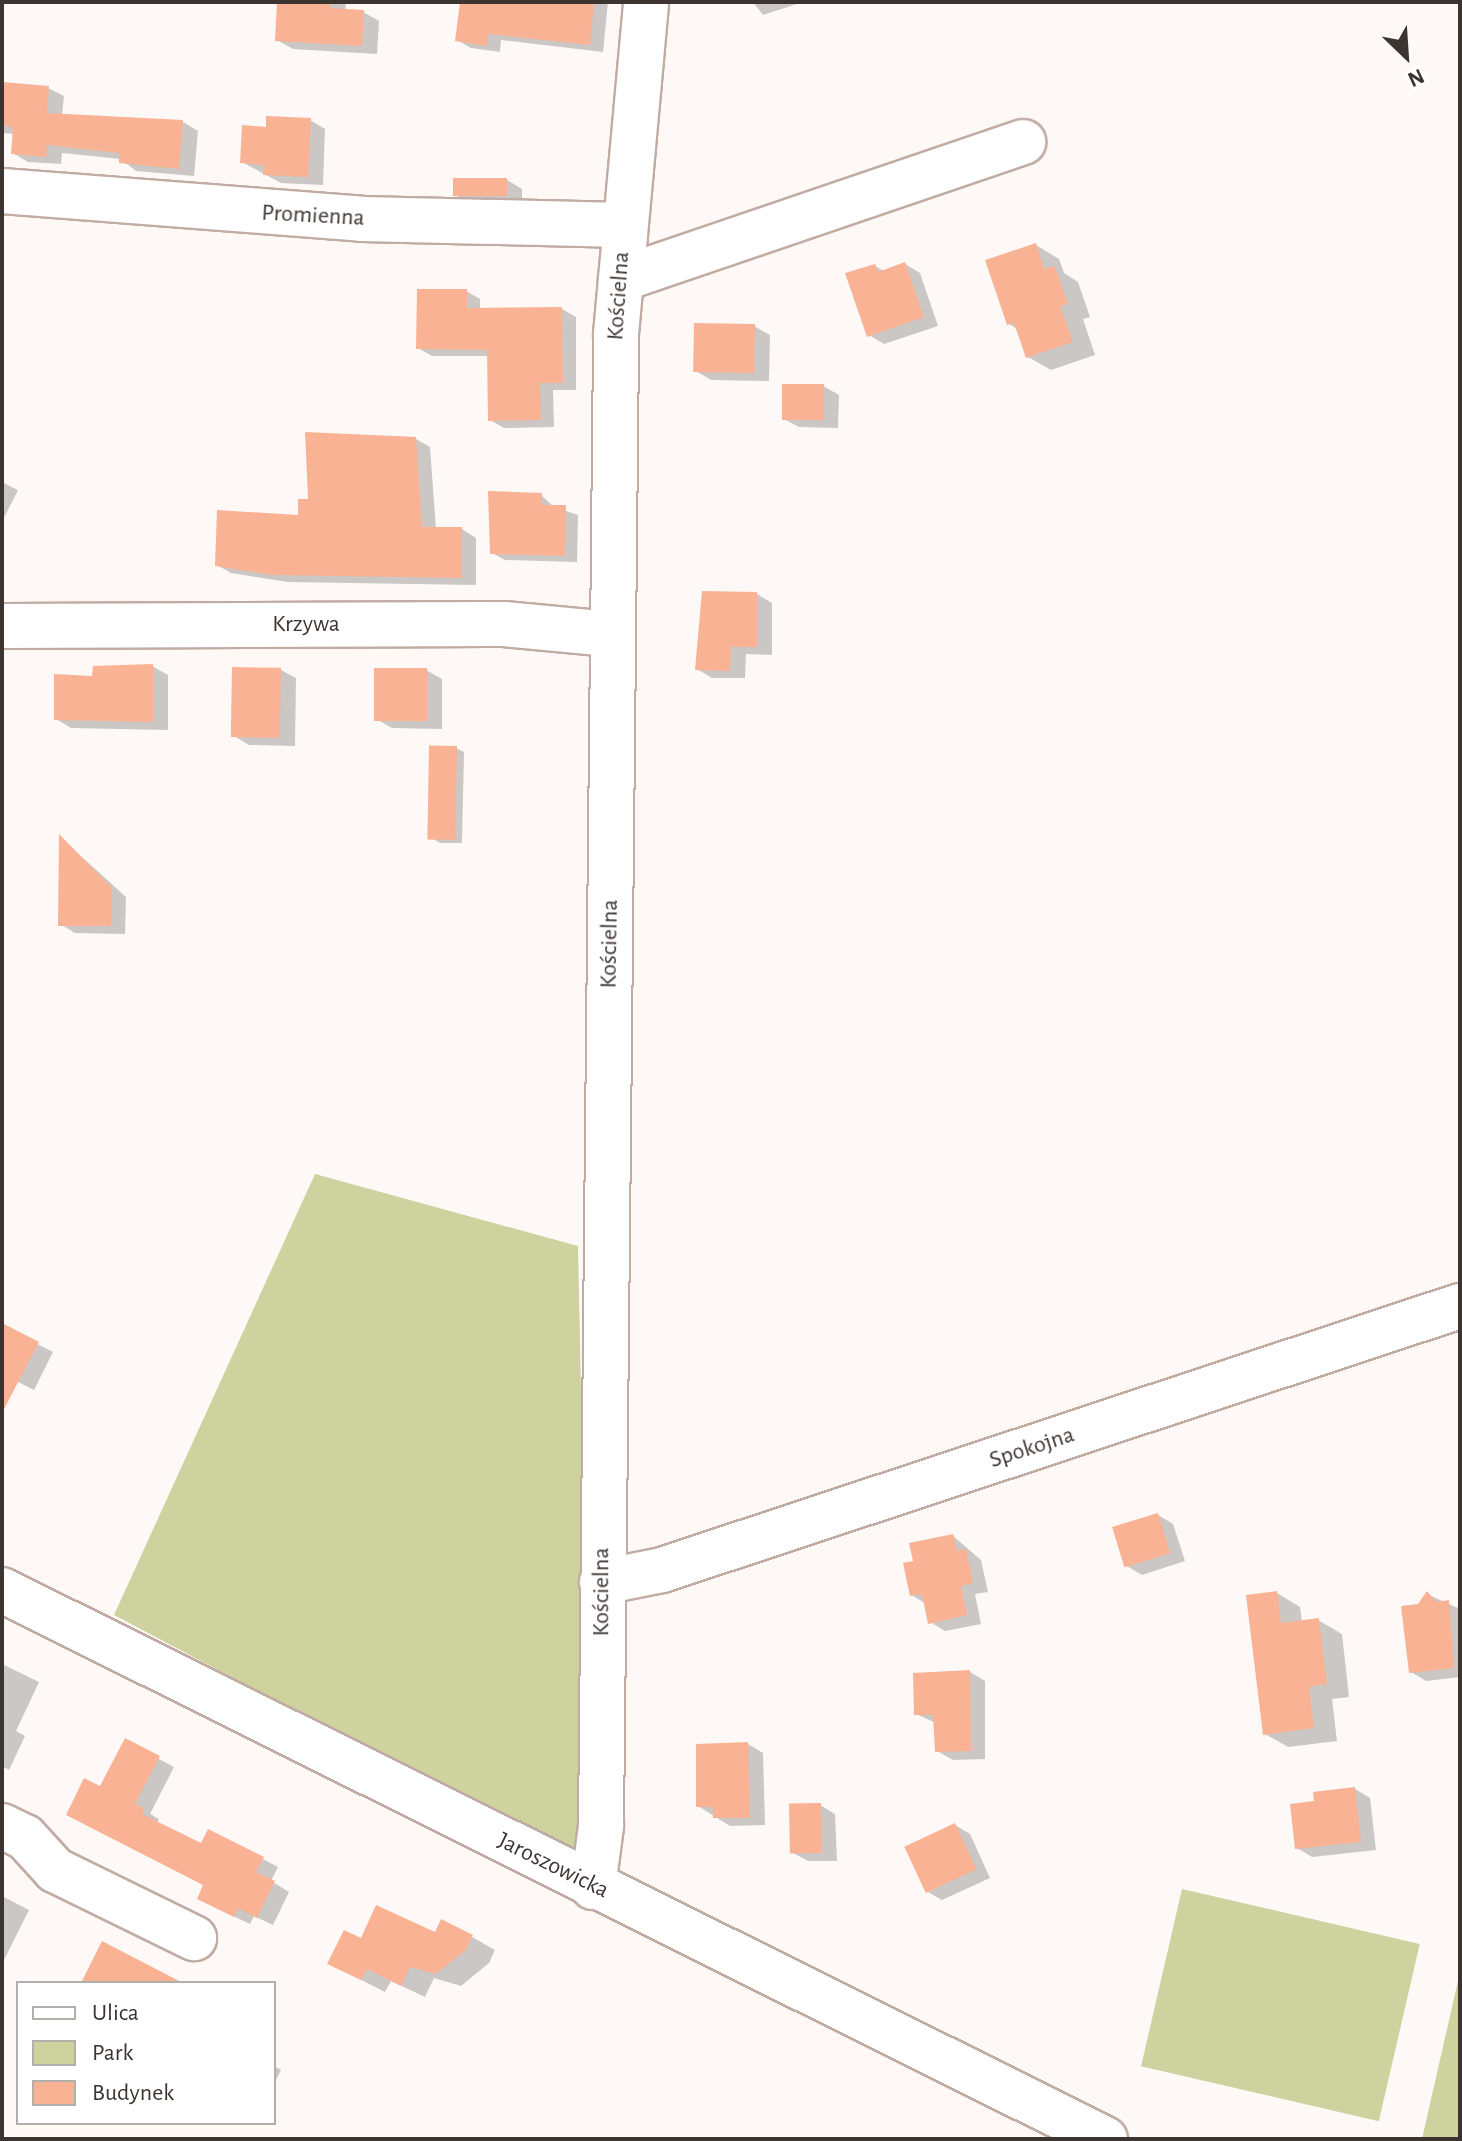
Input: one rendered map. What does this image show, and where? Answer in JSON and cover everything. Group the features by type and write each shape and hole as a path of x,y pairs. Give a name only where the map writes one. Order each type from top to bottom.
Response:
{"street":[{"name":"Kościelna","path":"593,1887 601,1826 610,634 624,225 646,2"},
{"path":"621,279 1023,142"},
{"name":"Promienna","path":"2,191 303,216 624,225"},
{"name":"Krzywa","path":"2,626 504,624 610,634"},
{"name":"Spokojna","path":"602,1582 677,1565 1460,1306"},
{"name":"Jaroszowicka","path":"2,1590 593,1887 1105,2139"},
{"path":"2,1826 25,1837 55,1870 194,1938"}],"green space":[{"path":"315,1174 578,1246 590,1829 568,1855 114,1615"},
{"path":"1182,1889 1420,1944 1379,2121 1141,2066"},
{"path":"1460,1972 1460,2139 1422,2139"}],"building":[{"path":"277,2 330,2 330,8 364,10 362,46 275,41"},
{"path":"460,2 594,2 590,45 488,34 487,46 455,41"},
{"path":"2,82 49,86 47,113 183,120 179,169 119,163 119,153 47,145 46,157 11,154 13,127 2,126"},
{"path":"266,116 311,118 308,177 263,175 264,165 240,163 242,125 266,127"},
{"path":"453,178 507,178 507,196 453,196"},
{"path":"1036,243 1044,269 1055,266 1068,304 1060,306 1073,342 1026,358 1014,323 1007,325 985,260"},
{"path":"905,262 924,317 867,337 845,273 875,264 878,272"},
{"path":"417,289 467,289 467,308 562,307 563,383 540,383 541,420 488,421 487,350 416,349"},
{"path":"694,323 755,324 754,373 693,372"},
{"path":"782,384 824,384 824,420 782,420"},
{"path":"305,432 416,437 422,527 462,527 462,578 271,575 215,566 217,510 298,515 298,499 308,499"},
{"path":"488,491 542,493 542,505 566,505 565,556 490,554"},
{"path":"702,591 757,592 757,647 731,647 730,671 695,670"},
{"path":"153,664 153,722 54,720 54,674 92,676 93,666"},
{"path":"232,667 281,668 280,738 231,737"},
{"path":"374,668 427,668 427,721 374,721"},
{"path":"429,746 457,746 455,840 427,839"},
{"path":"59,834 111,887 111,926 58,926"},
{"path":"2,1323 39,1342 2,1413"},
{"path":"1158,1513 1170,1553 1124,1567 1112,1527"},
{"path":"953,1534 957,1551 966,1549 973,1583 961,1586 967,1615 928,1624 922,1594 910,1596 903,1563 913,1561 909,1543"},
{"path":"1277,1591 1281,1623 1319,1618 1327,1684 1309,1687 1314,1728 1263,1735 1246,1595"},
{"path":"1427,1591 1436,1602 1449,1600 1454,1668 1409,1673 1401,1606 1418,1604"},
{"path":"970,1670 971,1751 935,1752 933,1715 914,1715 913,1673"},
{"path":"125,1738 160,1756 135,1804 145,1809 142,1814 201,1843 208,1829 264,1857 256,1872 275,1881 257,1918 238,1908 234,1917 197,1899 203,1885 66,1815 84,1778 100,1786"},
{"path":"748,1742 750,1818 713,1818 713,1807 696,1807 696,1744"},
{"path":"1355,1787 1361,1842 1295,1849 1290,1804 1314,1801 1313,1792"},
{"path":"821,1803 822,1853 790,1854 789,1804"},
{"path":"955,1823 977,1869 926,1893 904,1847"},
{"path":"376,1905 435,1932 441,1919 473,1935 466,1950 436,1974 410,1967 401,1986 367,1969 361,1980 327,1964 344,1930 361,1938"},
{"path":"102,1941 179,1981 82,1981"}]}
